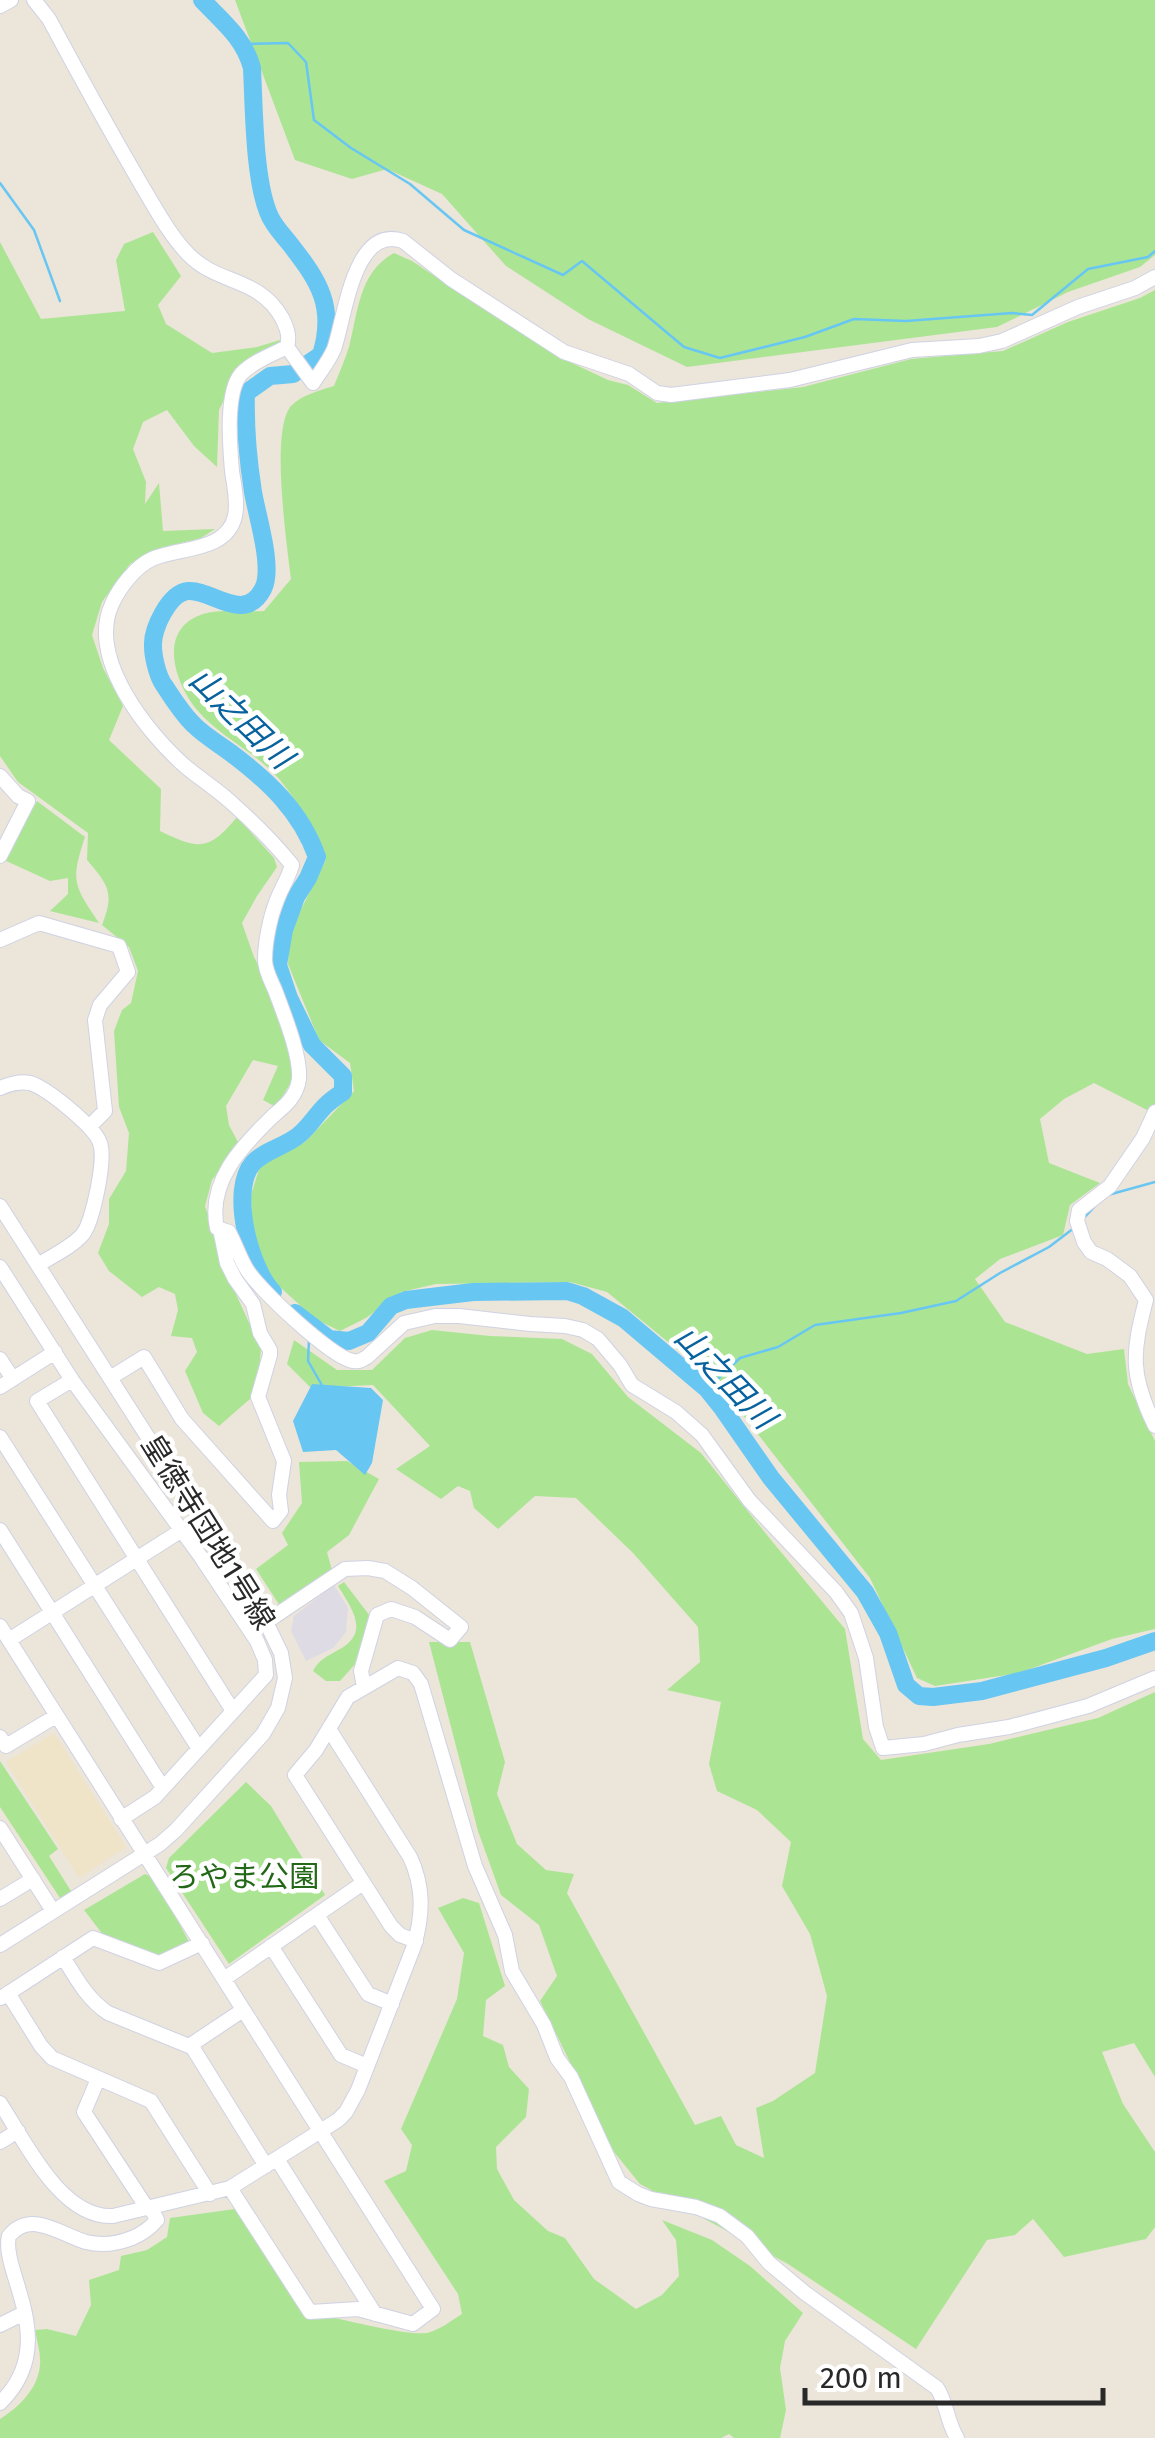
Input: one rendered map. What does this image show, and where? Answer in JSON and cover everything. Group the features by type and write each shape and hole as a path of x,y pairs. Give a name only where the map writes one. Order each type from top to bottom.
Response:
{"street":[{"path":"0,6 11,0"},
{"path":"34,0 50,19 131,167 180,244 208,270 255,289 274,305 290,339 287,347 240,375 233,393 230,450 234,522 214,542 152,559 139,568 110,607 105,629 112,665 122,688 158,737 184,765 234,804 292,865 270,926 265,964 290,1030 299,1079 289,1102 239,1153 220,1181 214,1214 217,1228 229,1232 246,1269 266,1292 326,1346 352,1361 367,1356 404,1324 435,1316 565,1326 598,1339 632,1385 676,1412 702,1435 749,1500 852,1613 866,1658 883,1748 1009,1727 1088,1706 1155,1678"},
{"path":"287,347 313,383 333,351 360,262 373,246 395,238 564,352 630,374 657,393 670,396 790,380 912,350 1002,342 1155,278"},
{"path":"0,856 28,801 2,780"},
{"path":"0,819 15,826"},
{"path":"0,940 38,924 119,946 128,972 100,1005 95,1020 105,1111 89,1128"},
{"path":"0,1088 13,1083 41,1088 89,1128 100,1143 103,1163 88,1224 81,1237 38,1265"},
{"path":"1155,1112 1110,1186 1079,1210 1077,1221 1091,1252 1130,1276 1146,1300 1134,1350 1136,1375 1155,1426"},
{"name":"皇徳寺団地1号線","path":"0,1206 266,1622 282,1653 284,1678 283,1692 263,1734 176,1830 144,1855 0,1945"},
{"path":"110,1378 144,1357 182,1419 273,1521 280,1510 284,1461 258,1396 270,1350 260,1333 253,1304 228,1262 220,1228"},
{"path":"0,1267 72,1380 182,1530 257,1641 265,1660 266,1675 234,1711 155,1797 121,1819"},
{"path":"0,1359 6,1383 55,1352"},
{"path":"72,1380 37,1402 234,1711"},
{"path":"0,1438 198,1749"},
{"path":"0,1530 163,1788"},
{"path":"182,1530 52,1612 4,1633 434,2307 413,2324 358,2309 310,2312 230,2188"},
{"path":"266,1622 345,1569 368,1568 384,1571 412,1588 461,1627 450,1640 415,1618 391,1609 376,1614 361,1671 364,1687"},
{"path":"416,1941 390,1926 294,1775 307,1763 343,1702 398,1668 413,1673 421,1684 474,1866 505,1934 512,1970 544,2025 557,2058 571,2077 620,2182 651,2199 720,2216 747,2236 768,2263 937,2388 957,2438"},
{"path":"0,1736 6,1746 56,1716"},
{"path":"0,2103 65,2196 101,2217 230,2188 321,2132 346,2112 416,1941 422,1896 416,1869 329,1730"},
{"path":"0,1828 53,1911"},
{"path":"0,1900 33,1879"},
{"path":"224,1979 363,1883"},
{"path":"317,1915 368,1994 392,2004"},
{"path":"202,1943 159,1963 93,1938 4,1995 52,2058 151,2102 210,2194"},
{"path":"271,1946 341,2054 367,2066"},
{"path":"63,1957 97,2006 189,2046 244,2010"},
{"path":"191,2044 375,2314"},
{"path":"0,2402 13,2390 24,2360 24,2337 3,2257 4,2242 12,2232 32,2222 103,2245 125,2240 151,2227 156,2220 84,2112 98,2079"},
{"path":"0,2142 18,2130"},
{"path":"0,2325 18,2316"}],"shaded area":[{"path":"334,1585 348,1608 346,1632 333,1648 306,1661 291,1631 294,1616"},
{"path":"54,1733 126,1847 79,1878 6,1762"}],"green space":[{"path":"235,0 1155,0 1155,255 1140,267 1068,292 997,327 687,367 588,319 506,266 442,194 387,169 352,179 295,160"},
{"path":"153,232 181,276 158,305 166,324 212,353 280,340 283,346 241,366 219,410 217,467 194,446 167,410 143,422 133,449 146,482 145,504 159,483 163,531 215,529 130,564 102,602 92,635 103,668 123,706 109,740 161,789 160,831 185,842 203,844 219,836 237,817 274,858 277,867 242,923 254,957 279,1005 296,1074 276,1107 263,1100 278,1066 253,1060 226,1106 229,1125 240,1146 212,1180 205,1206 235,1292 261,1349 257,1393 219,1426 203,1413 185,1371 197,1352 192,1338 171,1336 178,1310 175,1294 159,1287 142,1297 109,1271 98,1253 109,1224 109,1199 126,1171 129,1133 119,1107 114,1031 122,1010 131,1003 138,971 129,947 102,925 109,897 87,860 88,833 18,782 0,756 0,242 41,319 125,311 116,260 124,244"},
{"path":"394,253 553,354 608,380 628,385 657,403 803,387 911,359 1003,351 1155,290 1155,1105 1147,1110 1094,1083 1064,1099 1040,1119 1049,1163 1100,1183 1070,1205 1063,1235 1000,1259 975,1279 1005,1322 1087,1354 1124,1349 1128,1384 1155,1441 1155,1629 1112,1639 1019,1673 935,1686 917,1678 870,1578 718,1383 607,1292 570,1282 436,1284 401,1292 366,1318 340,1331 315,1319 268,1276 252,1229 251,1195 260,1166 305,1142 354,1091 350,1063 319,1040 288,964 290,931 326,860 306,818 280,780 197,710 177,671 175,644 179,631 203,614 264,611 291,579 282,489 285,419 300,399 334,386 367,282 382,261"},
{"path":"37,801 85,837 77,864 77,883 99,923 50,911 68,894 68,878 50,881 4,860"},
{"path":"432,1330 562,1339 592,1354 628,1397 701,1453 845,1629 863,1739 881,1760 989,1744 1098,1718 1155,1692 1155,2077 1134,2043 1102,2052 1123,2104 1155,2152 1155,2227 1146,2239 1064,2257 1033,2219 1015,2235 987,2240 916,2349 788,2264 640,2184 614,2152 540,2001 557,1976 539,1925 501,1895 478,1831 429,1642 470,1642 505,1762 497,1794 517,1844 546,1870 574,1874 567,1893 695,2125 721,2116 736,2145 764,2158 756,2108 815,2073 827,1996 810,1934 782,1886 791,1842 757,1810 717,1791 709,1764 721,1702 667,1690 700,1662 698,1627 633,1553 576,1498 535,1496 498,1529 474,1508 470,1491 458,1486 441,1499 396,1469 430,1446 373,1385 311,1388 287,1364 294,1340 337,1370 372,1370 405,1338"},
{"path":"347,1461 379,1479 349,1535 327,1552 333,1574 280,1606 256,1569 288,1545 282,1533 302,1503 299,1462"},
{"path":"344,1582 373,1620 357,1662 340,1681 326,1681 313,1671 348,1643 356,1628 353,1612 338,1586"},
{"path":"0,1761 58,1849 49,1856 71,1891 60,1898 0,1807"},
{"name":"ろやま公園","path":"246,1782 271,1806 325,1895 229,1964 166,1868 169,1858"},
{"path":"145,1874 156,1879 189,1942 157,1957 104,1936 84,1910"},
{"path":"463,1898 479,1903 505,1986 486,2000 483,2036 503,2045 509,2067 529,2089 526,2117 496,2147 497,2169 514,2200 548,2231 565,2238 594,2279 636,2309 662,2295 679,2276 676,2240 662,2220 712,2240 750,2266 803,2313 785,2341 780,2368 786,2410 780,2438 734,2438 729,2434 721,2438 0,2438 0,2419 14,2409 36,2382 40,2356 35,2330 76,2336 91,2305 89,2280 119,2270 121,2256 147,2250 167,2237 170,2218 235,2209 317,2314 390,2330 427,2333 462,2314 458,2294 384,2181 406,2171 412,2145 401,2129 457,1999 464,1953 438,1908"}],"water":[{"path":"312,1384 371,1388 383,1400 372,1463 365,1475 336,1450 303,1452 293,1421"}],"waterway":[{"name":"山之田川","path":"202,0 232,31 248,57 263,197 272,221 317,283 327,323 321,355 293,374 270,376 246,393 250,468 266,555 263,589 247,604 237,605 197,592 181,593 163,613 153,646 160,678 181,710 198,729 282,798 302,825 317,857 284,930 278,965 312,1045 343,1076 343,1092 299,1135 253,1163 246,1175 245,1229 257,1266 273,1292"},
{"path":"242,44 288,43 306,62 314,120 410,184 464,230 563,275 582,261 684,347 720,358 805,337 854,319 906,321 1032,315 1088,269 1148,257 1155,251"},
{"path":"0,183 34,230 60,301"},
{"path":"1108,1195 1155,1182"},
{"path":"1083,1219 1095,1206"},
{"path":"707,1389 740,1358 778,1347 815,1325 956,1301 1049,1247 1074,1228"},
{"name":"山之田川","path":"295,1313 329,1339 349,1341 368,1333 391,1306 406,1300 473,1292 567,1291 623,1318 707,1389 723,1409 771,1478 865,1592 888,1633 906,1685 919,1696 982,1691 1155,1641"},
{"path":"309,1340 308,1361 323,1387"}]}
